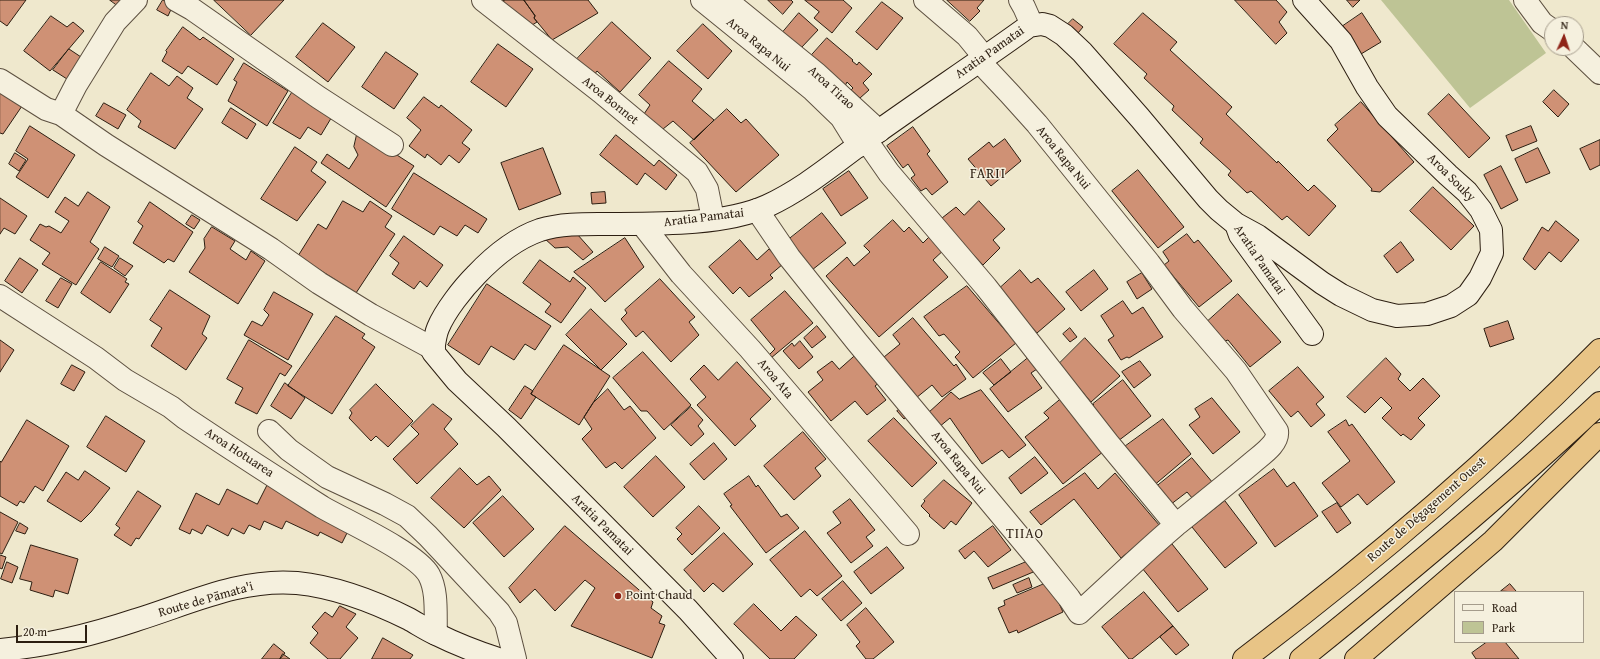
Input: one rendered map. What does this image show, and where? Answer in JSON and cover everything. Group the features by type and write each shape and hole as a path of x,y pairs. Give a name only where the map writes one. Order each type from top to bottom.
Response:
{"highway":[{"name":"Route de Dégagement Ouest","path":"1244,659 1344,581 1449,493 1549,401 1600,350"},
{"path":"1301,659 1412,568 1558,443 1600,403"},
{"path":"1356,659 1494,541 1600,434"}],"street":[{"path":"52,111 76,86 115,22 136,0"},
{"path":"176,0 192,9 318,97 392,145"},
{"name":"Aroa Bonnet","path":"483,0 601,92 697,172 707,189 713,219"},
{"name":"Aroa Rapa Nui","path":"702,0 813,90 841,117 868,139 889,173 986,287 1108,443 1176,526"},
{"name":"Aroa Tirao","path":"726,0 817,74 868,139"},
{"name":"Aroa Rapa Nui","path":"756,210 789,257 848,331 1069,598 1079,613 1176,526 1262,455 1276,440 1278,436 1277,431 1236,371 1183,309 1149,263 1037,124 982,60 967,36 926,0"},
{"path":"1020,0 1032,25"},
{"name":"Aroa Souky","path":"1236,224 1258,236 1322,283 1341,295 1372,310 1397,316 1426,314 1451,306 1468,295 1480,278 1492,253 1491,230 1481,210 1467,192 1387,116 1367,87 1341,41 1304,0"},
{"path":"1525,0 1544,24"},
{"name":"Aratia Pamatai","path":"732,659 688,610 506,427 457,381 433,352 437,328 464,287 484,266 516,241 539,230 562,226 642,224 713,219 735,217 756,210 791,193 834,165 868,139 1032,25 1042,24 1050,26 1064,35 1080,49 1208,199 1236,224 1240,235 1312,334"},
{"path":"1582,56 1600,73"},
{"path":"0,80 52,111 271,249 319,283 372,315 434,349"},
{"name":"Aroa Ata","path":"642,224 676,268 750,349 908,534"},
{"name":"Aroa Hotuarea","path":"0,296 96,358 125,380 171,407 185,418 266,471 324,507 408,555 422,565 429,575 434,590 436,634"},
{"path":"269,431 289,450 327,477 407,516 428,536 499,612 506,623 515,659"},
{"name":"Route de Pāmata'i","path":"0,650 29,647 74,639 137,620 192,601 239,588 268,584 297,583 337,591 367,600 436,634 498,659"}],"green space":[{"path":"1381,0 1509,0 1544,50 1544,54 1470,108"}],"building":[{"path":"0,0 26,0 7,26 0,21"},
{"path":"110,0 121,0 117,5"},
{"path":"163,0 173,5 168,16 157,10"},
{"path":"214,0 284,0 251,35"},
{"path":"503,0 524,0 535,16 534,18 537,22 529,27 499,4 504,1"},
{"path":"524,0 588,0 598,13 552,40 534,18 535,16"},
{"path":"768,0 791,0 793,2 783,14"},
{"path":"805,0 843,0 852,8 832,33 814,18 819,12"},
{"path":"947,0 984,0 977,8 980,11 970,21"},
{"path":"1235,0 1276,0 1287,12 1279,22 1287,33 1276,44"},
{"path":"1347,0 1360,0 1353,7"},
{"path":"882,2 903,18 877,50 856,32"},
{"path":"799,13 818,30 801,48 783,32"},
{"path":"1143,13 1177,42 1170,50 1232,107 1226,114 1277,163 1278,161 1308,191 1314,185 1336,206 1309,236 1287,216 1282,220 1251,191 1247,193 1228,175 1231,171 1200,143 1203,139 1172,110 1174,106 1144,78 1147,74 1114,44"},
{"path":"1362,13 1381,42 1361,54 1343,26"},
{"path":"51,16 67,27 73,22 84,31 50,71 24,51"},
{"path":"1073,19 1083,27 1078,33 1068,24"},
{"path":"612,22 651,58 620,92 597,71 594,75 577,59"},
{"path":"323,23 355,47 328,82 296,57"},
{"path":"703,24 732,51 708,79 677,51"},
{"path":"183,27 200,40 203,37 234,59 217,85 188,66 182,74 162,61 167,52 166,51"},
{"path":"827,38 857,65 859,62 872,74 863,83 869,90 860,98 851,90 853,88 847,82 845,86 810,57"},
{"path":"498,44 533,69 506,107 471,82"},
{"path":"69,49 81,57 67,79 53,70"},
{"path":"386,52 418,74 394,109 362,87"},
{"path":"669,61 702,89 692,101 714,120 694,140 673,121 663,129 644,114 650,105 639,95"},
{"path":"244,63 288,91 267,126 228,101 237,82 234,80"},
{"path":"151,73 169,86 177,76 193,88 187,98 203,109 175,149 138,127 141,121 127,110"},
{"path":"1554,90 1569,104 1558,117 1543,102"},
{"path":"293,91 333,115 321,135 308,127 300,139 273,123"},
{"path":"0,92 22,106 3,134 0,133"},
{"path":"1449,94 1490,138 1469,158 1428,114"},
{"path":"424,97 439,108 441,105 472,130 462,143 470,149 459,163 449,155 441,165 427,154 425,158 409,146 421,130 407,118"},
{"path":"1361,102 1414,162 1380,192 1371,191 1372,189 1327,140 1338,129 1335,125"},
{"path":"104,103 126,115 118,129 96,116"},
{"path":"231,108 256,124 247,139 222,123"},
{"path":"727,109 741,123 746,119 779,155 736,192 690,143"},
{"path":"30,126 75,155 48,198 16,177 28,159 16,151"},
{"path":"1531,126 1537,141 1512,151 1506,136"},
{"path":"913,127 930,151 927,154 948,182 932,195 926,188 921,191 911,178 915,175 908,164 903,168 887,146"},
{"path":"358,130 414,166 386,207 321,163 327,154 349,169 358,155 354,147"},
{"path":"616,135 654,166 659,160 677,175 666,190 645,173 637,185 600,155"},
{"path":"1005,139 1021,161 991,186 968,159 989,142 993,147"},
{"path":"1600,140 1600,165 1590,170 1580,149"},
{"path":"295,147 317,162 311,171 326,182 297,221 261,199"},
{"path":"543,148 561,194 519,210 501,163"},
{"path":"1538,148 1550,173 1526,183 1515,159"},
{"path":"15,153 26,160 19,171 9,164"},
{"path":"1501,166 1518,200 1501,209 1484,175"},
{"path":"1138,170 1184,227 1158,248 1112,191"},
{"path":"849,171 868,198 841,216 823,189"},
{"path":"414,173 487,219 478,233 465,225 457,236 440,226 434,235 392,209"},
{"path":"1433,187 1474,226 1451,250 1410,211"},
{"path":"88,192 110,207 90,242 99,249 76,285 42,264 50,253 30,240 40,224 46,227 49,226 61,233 69,221 55,212 65,197 78,206"},
{"path":"605,192 606,203 592,204 591,193"},
{"path":"0,198 27,216 15,234 4,228 0,234"},
{"path":"343,201 363,212 370,201 392,216 385,227 395,234 356,293 298,256 318,224 326,229"},
{"path":"979,201 1005,229 993,240 1000,248 983,265 949,229 942,218 956,207 964,215"},
{"path":"150,202 193,232 174,262 168,259 164,263 133,243 143,226 138,222"},
{"path":"822,213 846,243 812,270 788,240"},
{"path":"192,215 200,220 194,229 186,224"},
{"path":"893,220 904,232 909,227 923,243 933,233 946,248 933,260 948,277 879,337 826,276 847,257 854,266 870,252 864,246"},
{"path":"1556,221 1579,240 1561,262 1549,252 1535,270 1523,259 1542,227 1548,231"},
{"path":"212,227 235,241 230,249 246,260 251,251 265,261 238,304 189,272 205,248 204,239"},
{"path":"577,234 593,252 583,260 568,247 555,248 544,238"},
{"path":"1187,234 1194,243 1198,240 1232,281 1199,307 1164,265 1169,261 1163,252"},
{"path":"404,236 443,265 427,287 420,281 414,289 392,274 399,263 390,256"},
{"path":"625,238 644,267 605,302 574,272"},
{"path":"740,240 757,260 769,249 783,264 770,275 773,278 749,297 740,287 733,294 709,267"},
{"path":"1401,242 1414,260 1397,273 1384,256"},
{"path":"105,247 119,256 112,267 98,259"},
{"path":"20,258 38,270 22,293 5,281"},
{"path":"120,258 133,266 125,276 114,268"},
{"path":"540,260 570,282 573,277 586,288 561,323 545,312 551,304 523,283"},
{"path":"101,262 127,279 125,282 129,284 110,313 81,293"},
{"path":"1020,270 1031,283 1038,278 1065,309 1037,333 1009,302 1000,288"},
{"path":"1094,270 1108,289 1081,311 1066,292"},
{"path":"1142,273 1152,289 1137,299 1127,282"},
{"path":"61,278 72,284 58,308 46,301"},
{"path":"660,279 695,317 689,322 699,335 671,362 643,331 636,337 621,319 627,313 625,310"},
{"path":"487,284 551,326 535,350 525,344 514,360 491,346 479,365 448,345"},
{"path":"967,286 1016,343 973,378 955,357 960,352 944,334 939,336 924,317"},
{"path":"170,290 210,316 202,334 207,338 186,370 151,346 162,328 150,320"},
{"path":"785,291 813,323 771,358 769,355 775,349 751,320"},
{"path":"274,292 313,314 288,360 244,335 252,321 262,326 269,315 264,310"},
{"path":"1238,294 1281,342 1250,367 1228,340 1225,341 1208,321"},
{"path":"1123,301 1132,314 1143,307 1163,337 1129,358 1127,357 1121,360 1108,340 1114,336 1101,316"},
{"path":"591,309 627,344 601,370 566,335"},
{"path":"336,316 365,334 362,338 375,347 332,414 288,386"},
{"path":"913,318 954,366 956,364 966,379 942,397 932,385 916,398 884,357 900,344 893,335"},
{"path":"1508,321 1514,339 1490,347 1484,329"},
{"path":"817,326 826,337 812,348 804,338"},
{"path":"1070,328 1077,337 1070,342 1063,334"},
{"path":"1085,338 1120,376 1091,402 1059,364"},
{"path":"0,340 14,350 0,372"},
{"path":"249,340 292,366 285,376 280,373 257,414 235,403 243,388 227,379"},
{"path":"800,341 813,357 799,369 783,351 792,343 794,346"},
{"path":"564,345 610,376 579,425 531,394"},
{"path":"643,352 691,405 664,430 647,411 641,411 613,378"},
{"path":"857,354 880,382 875,386 886,400 867,415 855,401 831,421 808,392 823,380 817,372 832,361 839,369"},
{"path":"1028,358 1037,369 1031,373 1042,388 1008,412 990,389"},
{"path":"1386,358 1401,374 1398,379 1410,391 1423,378 1440,396 1418,418 1425,425 1411,440 1403,434 1401,436 1382,418 1392,408 1381,397 1365,413 1347,397"},
{"path":"1001,359 1011,372 994,385 983,373"},
{"path":"1140,361 1151,375 1134,388 1122,372"},
{"path":"737,362 771,399 750,419 756,426 735,446 697,405 706,397 690,379 704,365 718,380"},
{"path":"72,365 85,372 74,391 61,384"},
{"path":"1298,367 1324,397 1316,404 1325,415 1311,427 1298,411 1291,417 1269,391"},
{"path":"1123,380 1151,416 1118,441 1090,409 1094,405 1093,404"},
{"path":"285,383 305,398 291,419 271,406"},
{"path":"376,384 413,421 388,447 376,436 371,441 349,418 352,413 350,410"},
{"path":"525,386 533,391 531,394 536,397 521,419 509,410"},
{"path":"608,389 624,410 630,406 656,438 622,469 615,462 606,468 582,439 592,429 584,417 593,403"},
{"path":"981,390 1026,445 1009,458 1002,450 982,464 950,418 939,427 928,413 951,392 959,399"},
{"path":"1212,398 1240,432 1213,454 1189,425 1200,417 1195,409"},
{"path":"1061,399 1104,451 1063,484 1025,437 1049,418 1044,413"},
{"path":"433,404 452,419 444,429 458,444 417,484 393,459 419,434 411,426"},
{"path":"691,407 703,420 698,426 704,434 691,446 671,425"},
{"path":"902,408 908,416 904,419 897,411"},
{"path":"106,416 145,441 126,472 87,447"},
{"path":"894,418 937,463 912,487 868,441"},
{"path":"1163,419 1191,454 1152,487 1123,448"},
{"path":"27,420 69,446 43,491 35,486 24,503 20,501 17,506 0,496 0,461 1,462"},
{"path":"1346,420 1349,426 1352,424 1395,482 1367,505 1358,494 1341,507 1322,483 1350,461 1328,432"},
{"path":"803,432 826,459 815,468 821,476 794,500 764,466"},
{"path":"714,443 727,459 704,480 690,464"},
{"path":"656,456 685,487 653,517 624,487"},
{"path":"1035,457 1048,473 1021,494 1009,478"},
{"path":"1192,458 1213,483 1193,499 1187,492 1166,508 1151,491"},
{"path":"460,468 477,485 489,476 501,490 464,528 431,498"},
{"path":"1274,469 1287,487 1294,482 1318,516 1275,547 1239,495"},
{"path":"85,471 110,488 81,522 47,501 66,472 78,480"},
{"path":"1085,473 1098,489 1115,473 1160,526 1121,558 1074,499 1041,525 1030,512"},
{"path":"749,476 756,487 758,485 781,517 787,514 799,528 766,553 730,506 732,505 724,494"},
{"path":"944,480 972,503 956,525 951,521 944,529 929,516 930,515 921,506 925,501 924,500"},
{"path":"268,484 348,531 342,543 320,532 318,536 286,521 282,529 264,521 260,530 249,525 244,534 232,528 228,536 207,525 202,534 192,529 190,534 179,529 196,493 219,505 227,489 257,504"},
{"path":"138,491 161,506 139,539 136,538 131,546 114,535 120,528 116,525"},
{"path":"503,496 534,529 504,557 473,523"},
{"path":"850,499 875,530 866,537 873,546 851,563 827,533 841,523 833,512"},
{"path":"1225,501 1257,543 1225,568 1192,527"},
{"path":"1337,503 1351,523 1337,533 1322,512"},
{"path":"699,506 720,528 692,555 677,539 682,534 676,528"},
{"path":"0,512 18,522 2,554 0,553"},
{"path":"20,523 28,528 25,534 16,531"},
{"name":"Point Chaud","path":"565,526 653,602 651,608 662,616 659,623 665,625 652,658 571,626 595,588 585,580 555,611 535,589 520,603 509,588"},
{"path":"993,526 1011,550 988,567 974,551 965,559 959,551"},
{"path":"805,531 842,576 817,596 810,589 801,597 770,560"},
{"path":"724,533 753,564 723,592 713,583 704,592 684,570"},
{"path":"1172,544 1208,589 1178,612 1142,568"},
{"path":"31,545 78,559 68,594 55,590 53,597 30,590 32,582 20,579"},
{"path":"887,547 904,568 871,594 854,572"},
{"path":"0,555 6,557 2,569 0,568"},
{"path":"1031,560 1038,570 993,589 988,578"},
{"path":"7,562 18,567 12,583 1,579"},
{"path":"1029,578 1032,587 1017,593 1013,585"},
{"path":"843,581 862,603 841,621 822,599"},
{"path":"1049,582 1063,612 1018,633 1017,630 1009,633 998,608 1005,605 1004,601"},
{"path":"1510,584 1516,591 1501,591"},
{"path":"1144,592 1173,626 1132,659 1129,659 1102,627"},
{"path":"754,604 781,631 796,616 817,635 794,659 770,659 734,624"},
{"path":"340,606 356,614 346,627 358,638 340,659 328,659 310,643 318,633 312,627 325,612 332,617"},
{"path":"866,608 894,642 873,659 866,659 856,646 860,642 847,625"},
{"path":"1173,626 1189,645 1176,655 1160,637"},
{"path":"383,638 413,655 410,659 372,659"},
{"path":"1486,643 1506,643 1519,659 1476,659 1472,653"},
{"path":"274,644 285,653 280,659 262,659"},
{"path":"283,654 290,659 280,659"}],"place":[{"name":"Point Chaud","path":"618,596"}],"district":[{"name":"FARII","path":"988,174"},
{"name":"TIIAO","path":"1025,534"}]}
